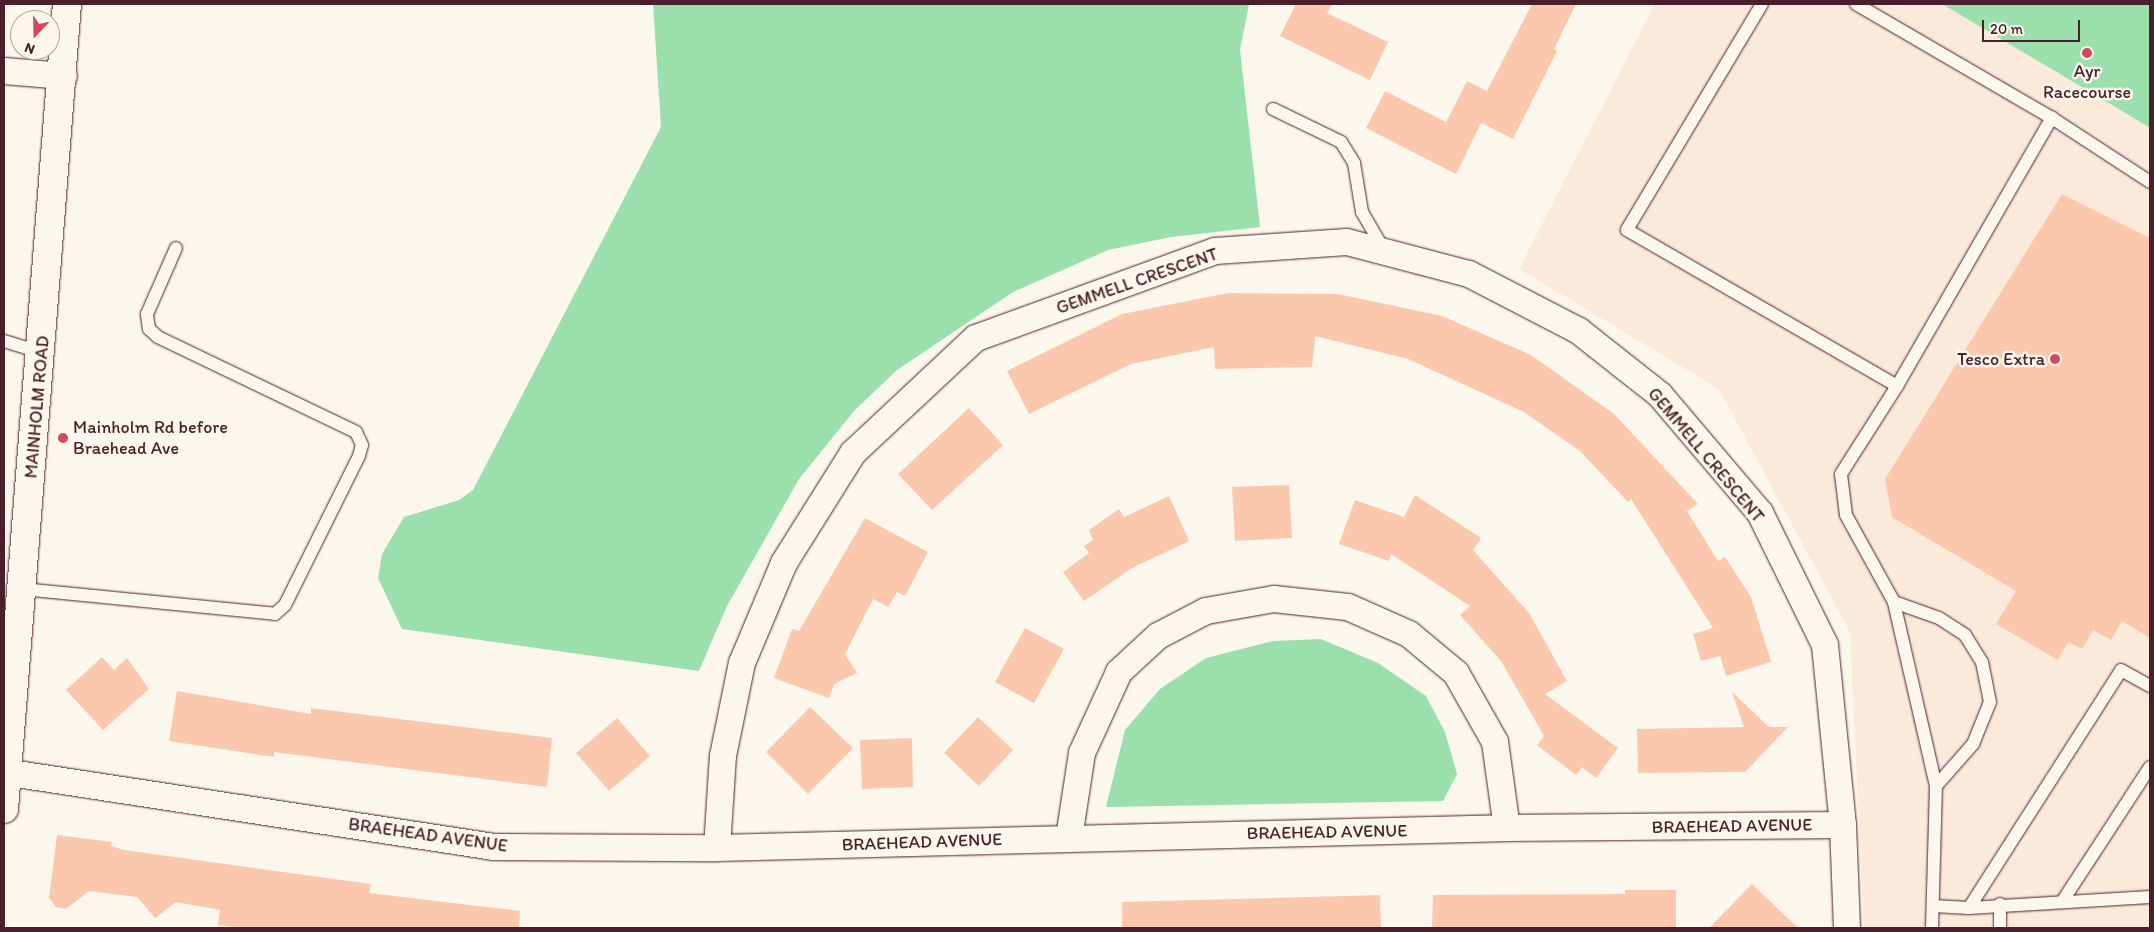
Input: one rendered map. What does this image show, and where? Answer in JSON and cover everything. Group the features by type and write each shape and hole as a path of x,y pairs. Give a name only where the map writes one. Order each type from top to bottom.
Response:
{"street":[{"name":"MAINHOLM ROAD","path":"4,810 64,76 67,4"},
{"path":"4,71 64,76"},
{"name":"GEMMELL CRESCENT","path":"716,848 723,756 742,663 784,563 853,452 976,338 1215,251 1346,242 1470,274 1579,331 1660,395 1760,513 1825,645 1843,825 1846,928"},
{"path":"1069,838 1082,754 1119,672 1158,636 1206,611 1274,599 1348,607 1409,634 1456,673 1495,742 1507,828"},
{"name":"BRAEHEAD AVENUE","path":"6,772 492,847 716,848 1507,828 1843,825"}],"lane":[{"path":"1762,4 1627,230 1897,386"},
{"path":"1856,4 2052,118 2150,182"},
{"path":"1273,109 1341,142 1354,163 1362,212 1385,252"},
{"path":"1932,928 1936,786 1894,602 1846,515 1841,474 1897,386 2052,118"},
{"path":"22,589 275,614 285,605 359,456 362,445 356,432 158,337 149,329 147,314 176,248"},
{"path":"4,341 41,352"},
{"path":"1894,602 1939,618 1965,635 1982,662 1990,702 1974,744 1936,786"},
{"path":"1968,908 2121,670 2150,686"},
{"path":"2062,902 2150,768"},
{"path":"1933,906 1968,908 2000,904 2150,897"},
{"path":"2000,904 2000,928"}],"shaded area":[{"path":"1655,4 1942,4 2150,128 2150,928 1864,928 1850,632 1719,389 1519,269"}],"green space":[{"path":"653,4 1249,4 1240,50 1260,227 1171,237 1108,250 1013,292 897,370 854,411 799,479 727,606 699,671 402,629 378,578 382,554 404,517 459,500 473,490 661,127"},
{"name":"Ayr Racecourse","path":"1942,4 2150,4 2150,128 2107,102"},
{"path":"1321,639 1378,663 1426,696 1445,732 1457,774 1443,801 1106,807 1125,730 1160,689 1206,658 1273,641"}],"building":[{"path":"1296,4 1332,4 1327,13 1388,42 1370,80 1280,36"},
{"path":"1532,4 1576,4 1554,49 1557,51 1513,139 1481,123 1456,174 1366,128 1385,91 1446,122 1467,81 1487,91"},
{"name":"Tesco Extra","path":"2062,194 2150,238 2150,638 2122,621 2111,640 2093,630 2082,649 2068,642 2058,660 1996,624 2016,591 1892,517 1885,479"},
{"path":"1228,293 1338,294 1442,316 1531,355 1614,414 1698,504 1687,511 1718,561 1725,557 1751,597 1771,662 1726,676 1720,656 1701,661 1693,634 1713,628 1631,499 1628,502 1580,451 1524,412 1408,359 1315,336 1312,367 1215,369 1214,347 1131,364 1029,414 1007,371 1122,314"},
{"path":"969,408 1003,445 932,510 898,474"},
{"path":"1289,485 1292,538 1235,541 1232,487"},
{"path":"1415,495 1481,538 1473,550 1529,613 1567,681 1545,694 1618,748 1596,778 1582,767 1576,775 1537,745 1544,736 1501,661 1460,615 1470,606 1391,554 1389,561 1339,544 1355,500 1404,517"},
{"path":"1169,496 1189,541 1132,568 1084,601 1063,572 1089,553 1084,546 1093,540 1089,530 1119,509 1124,517"},
{"path":"865,518 928,552 905,596 897,592 888,607 873,599 845,654 857,673 834,684 829,698 774,678 792,629 799,631"},
{"path":"1025,628 1064,649 1034,703 995,682"},
{"path":"102,657 114,670 127,658 149,689 103,730 66,690"},
{"path":"177,691 311,714 311,708 552,738 547,787 274,752 274,757 169,741"},
{"path":"1732,692 1769,727 1788,727 1745,772 1638,773 1637,729 1744,727"},
{"path":"810,707 853,748 808,794 766,752"},
{"path":"978,717 1013,750 979,786 944,753"},
{"path":"617,718 650,756 609,791 576,753"},
{"path":"912,738 913,787 862,789 860,740"},
{"path":"57,835 112,842 111,846 124,850 371,884 369,893 520,911 519,928 244,928 218,925 220,910 176,902 155,918 137,897 89,891 66,909 56,907 49,898"},
{"path":"1752,884 1798,928 1709,928"},
{"path":"1625,890 1676,890 1676,928 1432,928 1433,895 1625,894"},
{"path":"1380,895 1381,928 1122,928 1122,902"}],"place":[{"name":"Ayr Racecourse","path":"2087,53"},
{"name":"Tesco Extra","path":"2055,359"},
{"name":"Mainholm Rd before Braehead Ave","path":"63,438"}]}
